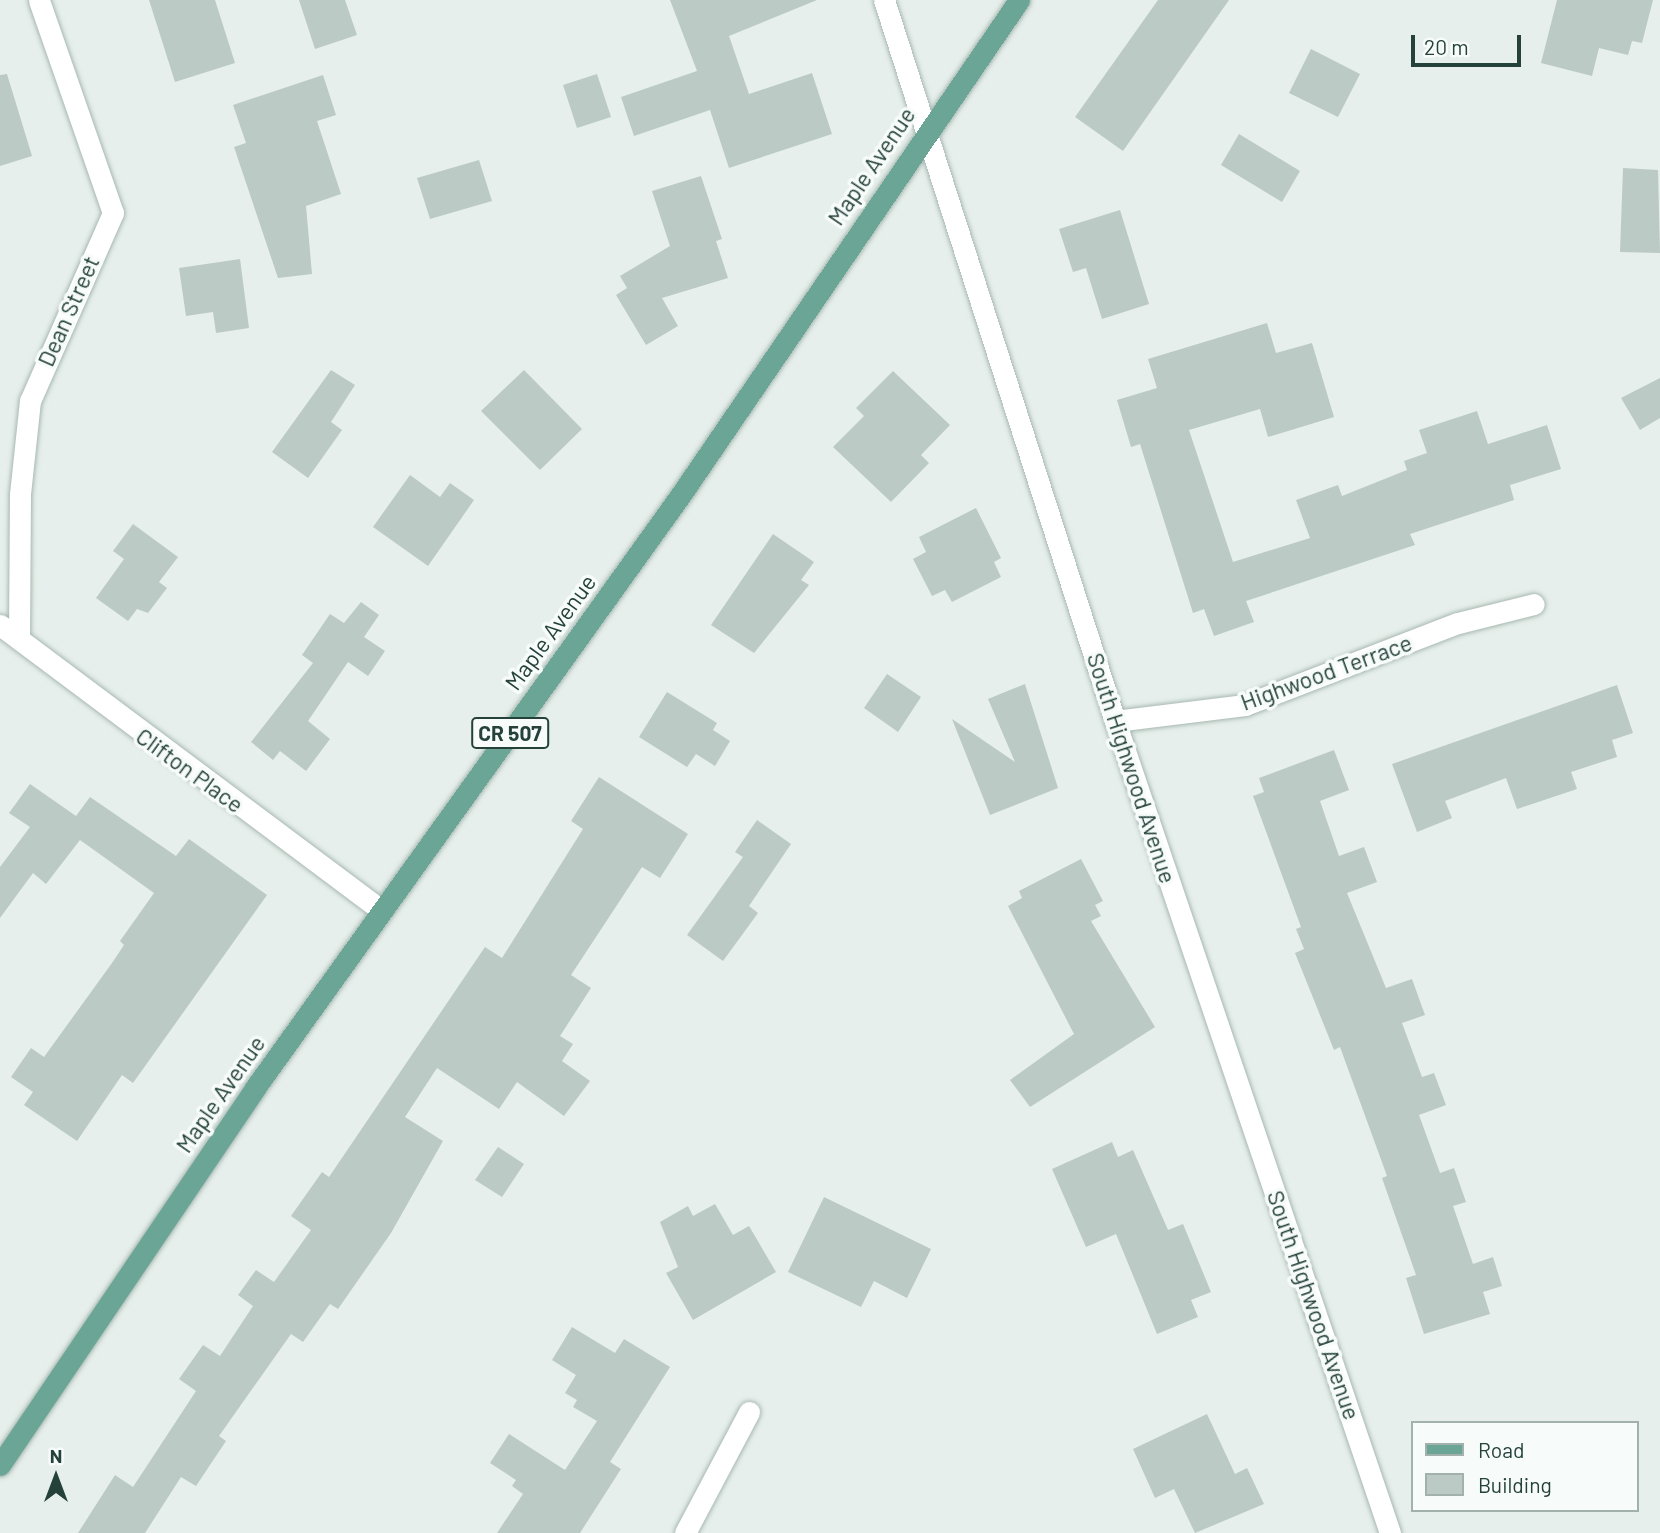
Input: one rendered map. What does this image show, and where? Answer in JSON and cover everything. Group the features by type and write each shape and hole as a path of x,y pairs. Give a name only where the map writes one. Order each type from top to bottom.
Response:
{"main road":[{"name":"Maple Avenue","path":"0,1465 255,1088 682,493 926,130 1019,0"}],"street":[{"name":"Dean Street","path":"9,630 30,401 113,213 39,0"},
{"name":"South Highwood Avenue","path":"884,0 1115,721 1390,1533"},
{"name":"Highwood Terrace","path":"1115,721 1245,705 1458,623 1534,604"},
{"name":"Clifton Place","path":"9,630 51,668 382,911"},
{"path":"685,1533 749,1412"}],"building":[{"path":"149,0 215,0 235,63 175,82"},
{"path":"299,0 345,0 357,35 315,49"},
{"path":"670,0 817,0 729,36 749,94 812,73 832,134 729,168 710,110 634,136 621,97 697,71"},
{"path":"1158,0 1229,0 1123,151 1075,117"},
{"path":"1557,0 1653,0 1642,43 1632,41 1628,55 1599,48 1592,76 1541,63"},
{"path":"1311,49 1360,74 1338,117 1289,93"},
{"path":"7,74 32,156 0,166 0,75"},
{"path":"597,74 611,117 577,128 563,85"},
{"path":"323,75 336,115 317,121 341,194 306,206 312,274 278,278 234,147 246,143 233,105"},
{"path":"1239,134 1300,171 1282,202 1221,165"},
{"path":"479,160 492,201 430,219 417,178"},
{"path":"1623,168 1658,170 1660,253 1620,252"},
{"path":"701,176 722,239 716,241 728,278 662,298 678,326 646,345 616,295 627,288 620,276 670,246 652,191"},
{"path":"1120,210 1149,304 1102,319 1086,268 1073,272 1059,229"},
{"path":"240,259 249,328 216,333 213,312 186,316 179,268"},
{"path":"1267,323 1276,353 1312,343 1334,417 1268,437 1260,409 1189,430 1233,562 1310,538 1296,500 1338,485 1342,496 1407,470 1404,461 1427,453 1419,430 1477,411 1488,444 1547,425 1561,469 1510,485 1514,500 1410,534 1415,545 1246,601 1254,622 1214,636 1204,609 1193,613 1140,444 1131,447 1117,400 1157,388 1148,359"},
{"path":"331,370 355,385 331,422 342,430 308,478 272,452"},
{"path":"524,370 582,429 540,470 481,411"},
{"path":"893,371 950,425 921,455 929,463 891,502 833,447 864,416 856,408"},
{"path":"1660,378 1660,418 1640,430 1621,398"},
{"path":"410,475 440,497 450,483 474,500 428,566 373,527"},
{"path":"976,508 1001,558 994,562 1001,577 952,602 945,590 932,596 913,559 926,552 919,537"},
{"path":"133,524 178,557 159,582 167,588 148,613 137,609 128,621 96,598 124,559 113,551"},
{"path":"773,534 814,562 801,580 809,585 754,653 711,625"},
{"path":"361,602 379,615 364,637 385,651 368,676 348,662 308,721 330,739 306,771 280,751 273,760 251,742 313,663 302,655 330,614 344,623"},
{"path":"887,674 921,697 898,732 864,708"},
{"path":"1025,684 1058,788 990,815 952,719 1015,762 988,699"},
{"path":"1617,685 1633,733 1612,740 1617,757 1571,772 1577,789 1517,809 1506,778 1445,801 1452,818 1417,832 1392,764"},
{"path":"667,692 717,723 713,730 730,741 715,766 696,754 687,767 639,737"},
{"path":"1334,750 1349,790 1320,801 1339,856 1364,847 1377,882 1347,893 1386,988 1412,979 1425,1015 1402,1023 1422,1077 1434,1073 1446,1105 1419,1115 1440,1173 1454,1168 1466,1202 1453,1206 1473,1264 1493,1257 1502,1286 1483,1292 1490,1314 1424,1334 1406,1278 1416,1275 1382,1178 1387,1176 1340,1047 1334,1050 1295,953 1304,949 1296,929 1301,927 1253,796 1264,792 1259,778"},
{"path":"599,777 688,834 660,878 642,867 571,975 591,988 560,1036 573,1044 562,1061 590,1081 564,1116 517,1082 499,1109 437,1068 405,1117 443,1141 391,1233 338,1309 330,1304 303,1342 291,1334 219,1436 226,1441 196,1486 181,1477 145,1533 78,1533 115,1475 133,1487 196,1391 179,1379 203,1345 220,1356 253,1306 238,1295 256,1270 274,1282 311,1230 291,1216 322,1172 329,1177 485,947 502,958 583,829 571,821"},
{"path":"30,784 76,816 90,797 176,856 189,839 267,895 133,1083 122,1075 77,1141 24,1105 33,1092 11,1077 31,1048 44,1057 112,963 124,945 120,941 154,893 80,840 46,884 33,873 0,918 0,867 30,827 9,813"},
{"path":"757,820 791,844 749,906 758,913 723,961 687,935 743,857 735,852"},
{"path":"1081,859 1103,901 1095,905 1101,916 1091,921 1155,1027 1030,1107 1010,1080 1074,1034 1008,906 1022,898 1019,891"},
{"path":"1112,1142 1118,1157 1133,1150 1168,1230 1183,1224 1211,1292 1191,1300 1198,1317 1157,1334 1116,1234 1086,1247 1052,1169"},
{"path":"498,1147 524,1164 502,1197 475,1180"},
{"path":"824,1197 931,1249 907,1298 874,1281 861,1307 788,1272"},
{"path":"715,1204 733,1235 749,1226 776,1272 693,1320 666,1273 678,1267 660,1222 688,1206 693,1216"},
{"path":"572,1327 615,1353 624,1339 670,1367 610,1462 621,1469 580,1533 497,1533 523,1494 512,1486 516,1480 490,1463 509,1434 565,1470 597,1421 573,1407 577,1400 565,1393 576,1375 552,1360"},
{"path":"1207,1414 1235,1474 1247,1468 1264,1504 1195,1533 1174,1489 1155,1498 1133,1449"}]}
